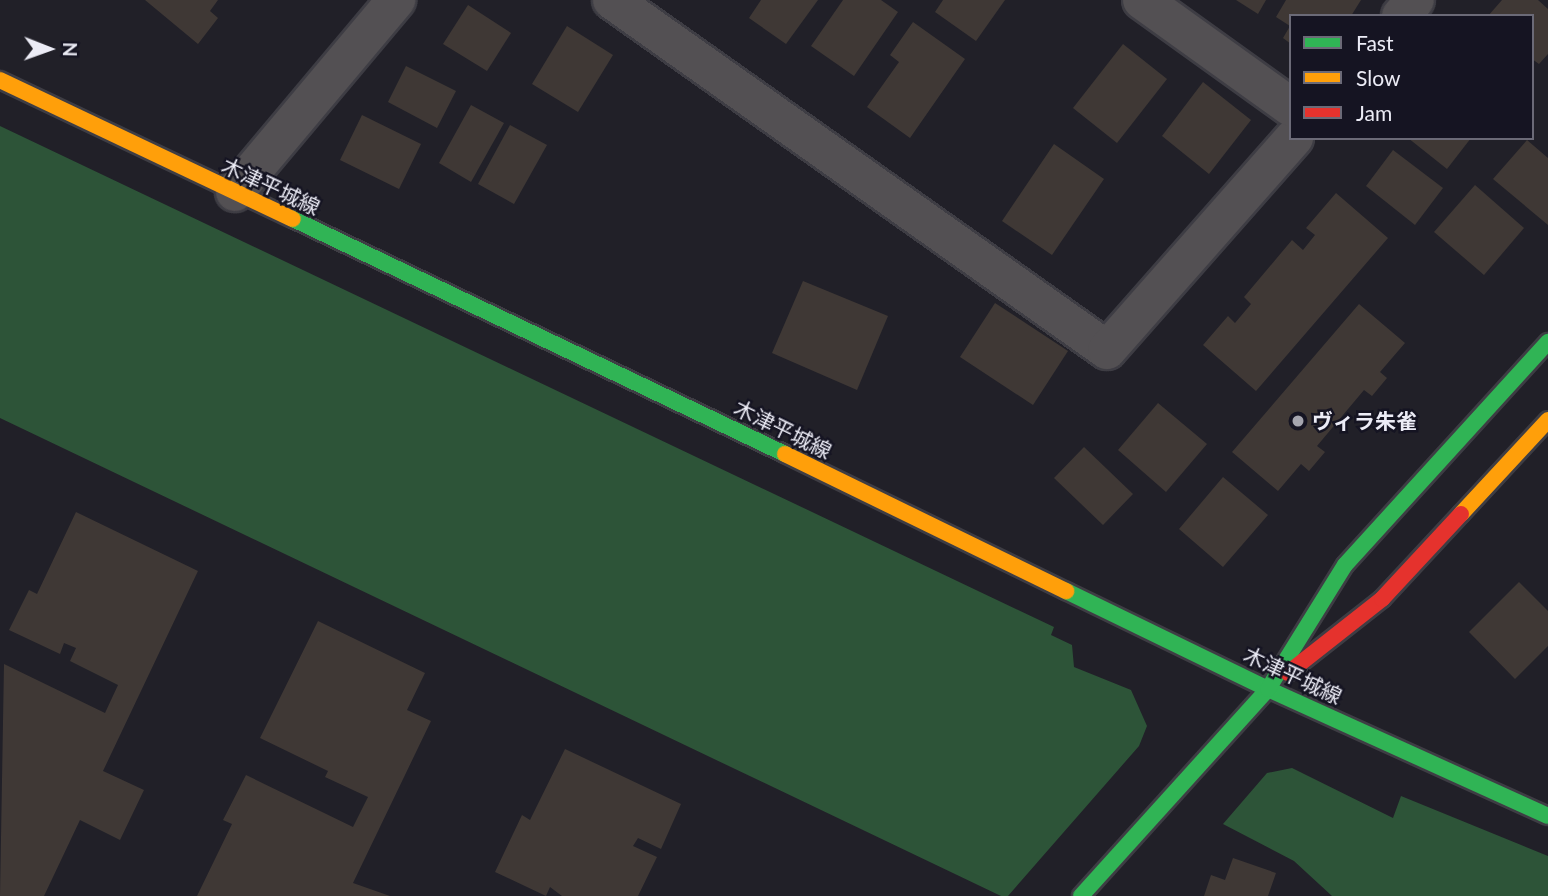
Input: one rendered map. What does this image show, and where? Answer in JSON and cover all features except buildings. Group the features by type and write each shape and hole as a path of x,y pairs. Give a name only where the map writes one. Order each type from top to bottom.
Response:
{"main road":[{"name":"木津平城線","path":"0,80 1268,689 1548,816"},
{"path":"1268,689 1345,565 1548,342"},
{"path":"1081,896 1268,689 1382,599 1548,420"}],"street":[{"path":"235,192 396,0"},
{"path":"612,0 1107,350 1292,140"},
{"path":"1142,0 1289,106"},
{"path":"1403,14 1415,0"}],"green space":[{"path":"0,126 1054,627 1051,635 1072,645 1074,667 1131,690 1147,726 1139,746 1008,896 1001,896 0,418"},
{"path":"1292,768 1393,818 1401,796 1548,856 1548,896 1332,896 1294,861 1223,824 1267,773"}],"traffic: fast":[{"path":"293,219 785,454"},
{"path":"1081,896 1268,689 1345,565 1548,342"},
{"path":"1066,591 1268,689 1548,816"}],"traffic: slow":[{"path":"0,80 293,219"},
{"path":"1461,514 1548,420"},
{"path":"785,454 1066,591"}],"traffic: jam":[{"path":"1288,673 1382,599 1461,514"}],"place":[{"name":"ヴィラ朱雀","path":"1298,421"}]}
